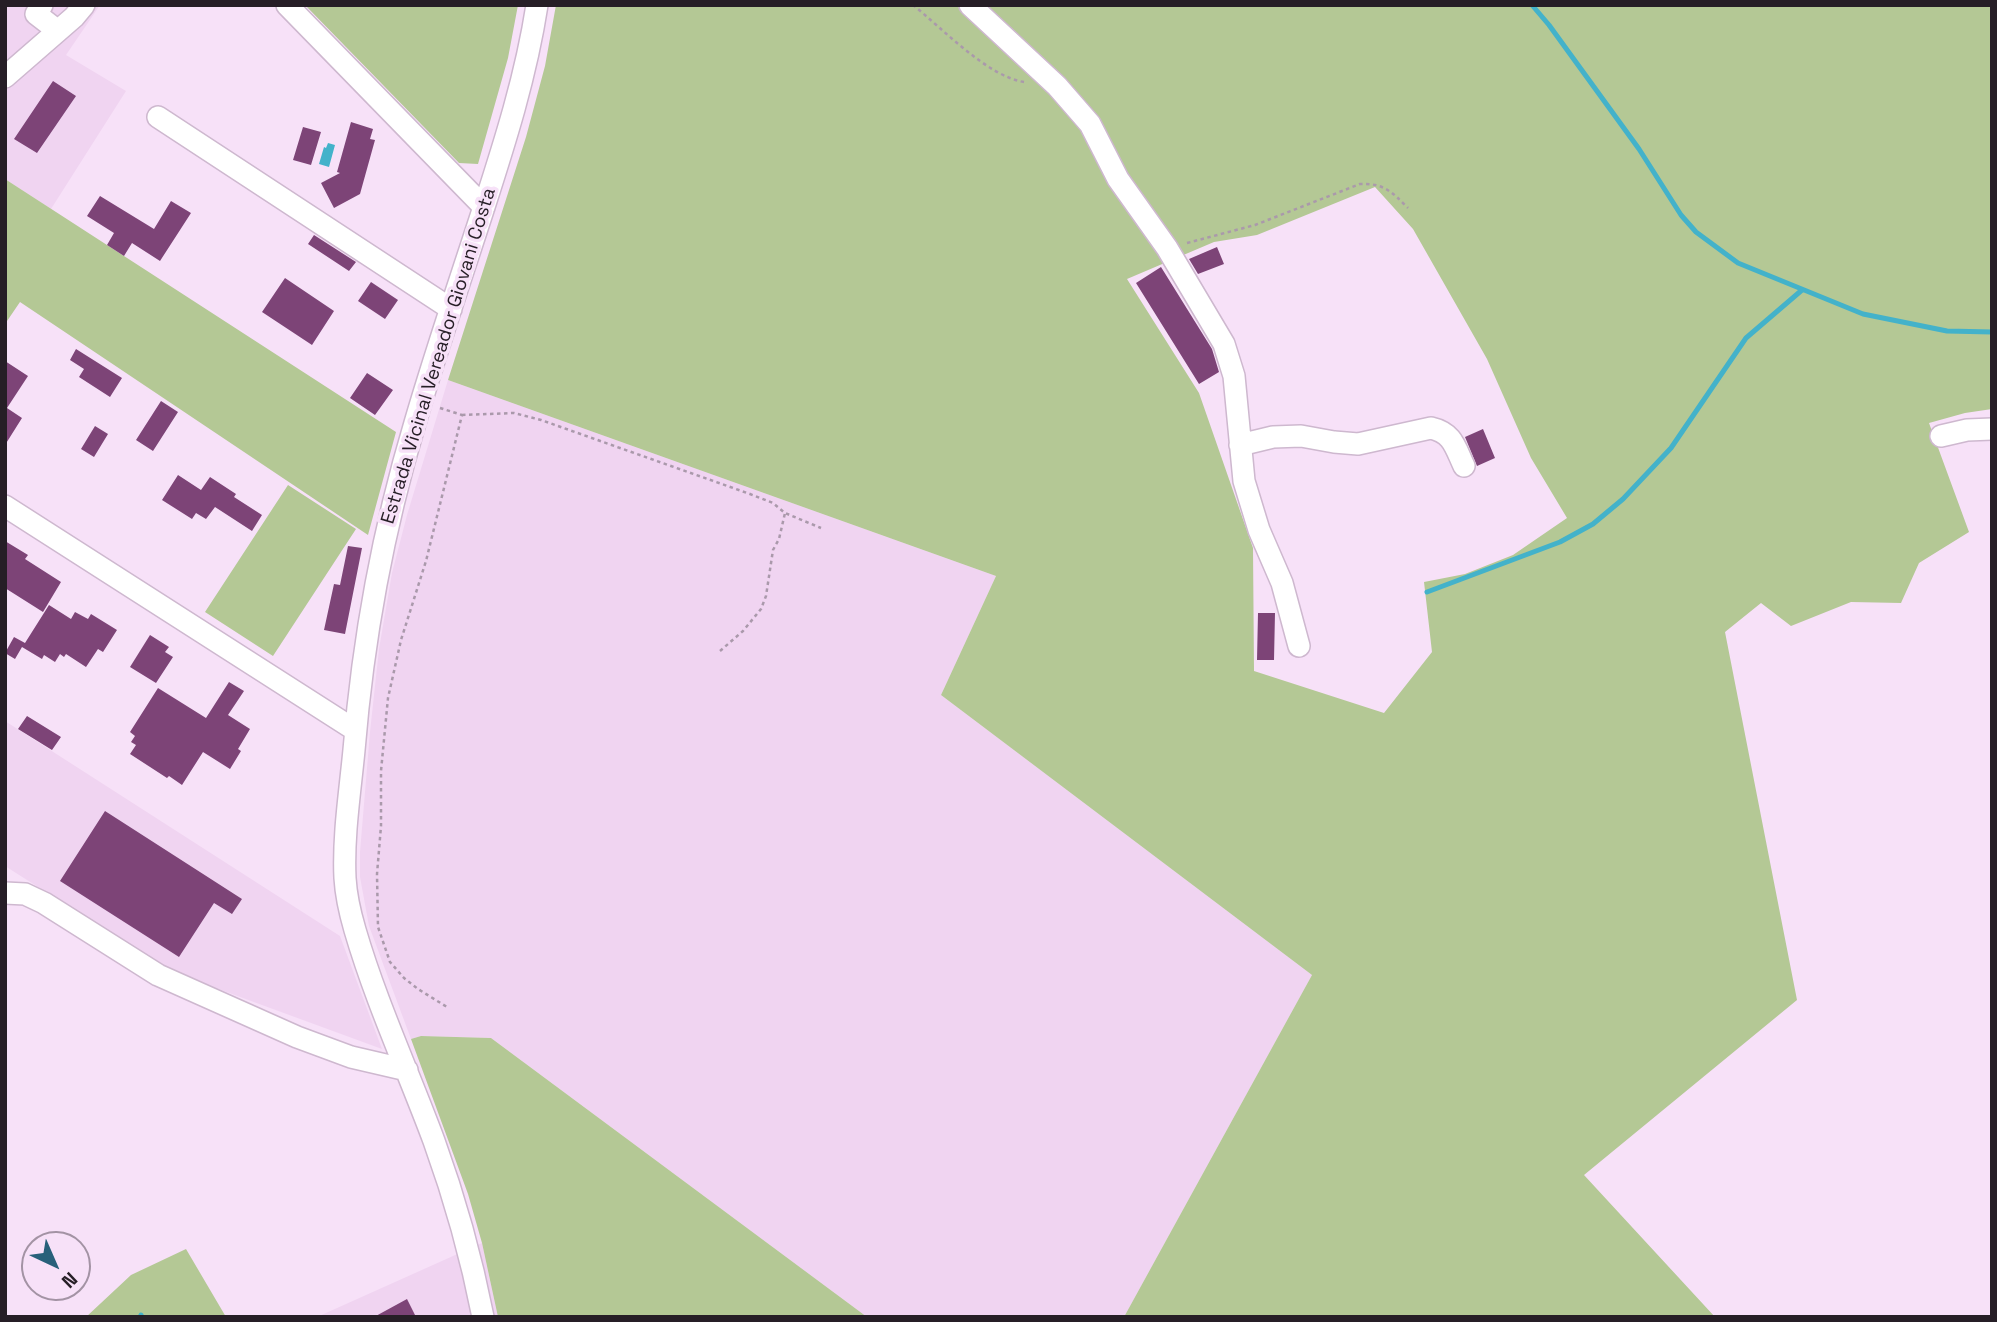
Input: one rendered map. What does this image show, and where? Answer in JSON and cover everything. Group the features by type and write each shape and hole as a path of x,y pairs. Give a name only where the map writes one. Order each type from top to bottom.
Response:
{"street":[{"path":"43,5 36,14 58,31"},
{"path":"5,78 84,5"},
{"path":"287,5 484,206"},
{"name":"Estrada Vicinal Vereador Giovani Costa","path":"483,1317 467,1240 443,1166 359,945 349,907 345,851 355,730 377,570 390,513 424,394 509,132 527,62 537,5"},
{"path":"970,5 1057,86 1090,124 1118,179 1167,248 1224,344 1234,376 1244,481 1259,530 1282,583 1299,646"},
{"path":"158,117 451,309"},
{"path":"1240,445 1273,437 1301,436 1358,444 1431,428 1442,431 1452,440 1464,466"},
{"path":"1941,436 1967,430 1992,429"},
{"path":"5,506 355,730"},
{"path":"5,893 25,894 44,903 158,975 285,1032 351,1057 407,1070"}],"path":[{"path":"913,5 987,67 1016,80 1057,86"},
{"path":"1167,248 1255,225 1360,184 1375,183 1391,191 1408,208"},
{"path":"424,394 439,408 462,415 524,415 750,494 821,528"},
{"path":"447,1007 404,978 390,962 378,927 377,874 381,826 381,771 388,698 401,640 426,561 462,415"},
{"path":"720,651 753,621 761,610 766,596 773,550 779,539 785,513"}],"shaded area":[{"path":"5,5 100,5 66,55 126,91 51,209 5,179"},
{"path":"448,380 996,576 941,695 1312,975 1124,1317 867,1317 491,1038 421,1036 411,1039 369,926 360,877 360,852 379,649 392,573"},
{"path":"5,721 340,936 382,1049 172,972 5,866"},
{"path":"482,1243 498,1317 317,1317"}],"green space":[{"path":"305,5 518,5 508,58 478,164 459,163"},
{"path":"556,5 1992,5 1992,409 1929,423 1969,532 1919,563 1901,603 1851,602 1791,626 1761,603 1725,632 1797,1000 1584,1175 1715,1317 1124,1317 1312,975 941,695 996,576 448,380 526,137 545,66","holes":["1375,187 1413,229 1487,359 1531,458 1567,518 1513,555 1465,574 1424,582 1432,652 1384,713 1254,671 1253,548 1199,393 1127,279 1214,242 1257,235"]},
{"path":"5,179 396,432 368,535 20,302 5,324"},
{"path":"288,485 356,529 273,656 205,612"},
{"path":"421,1036 491,1038 867,1317 498,1317 468,1194 411,1039"},
{"path":"186,1249 226,1317 86,1317 131,1275"}],"water":[{"path":"328,143 335,145 329,167 319,164 324,147 326,148"}],"building":[{"path":"53,81 76,96 37,153 14,139"},
{"path":"351,122 373,129 370,139 375,140 360,194 334,208 321,183 340,173 337,172"},
{"path":"303,127 321,132 311,165 293,160"},
{"path":"100,196 154,229 171,201 191,213 160,261 132,243 124,256 107,245 114,233 87,216"},
{"path":"314,235 356,262 349,271 308,244"},
{"path":"1217,247 1224,264 1198,274 1189,259"},
{"path":"1161,267 1212,349 1219,372 1199,384 1136,283"},
{"path":"285,278 334,311 312,345 262,312"},
{"path":"371,282 398,300 385,319 358,301"},
{"path":"76,349 122,378 110,397 79,377 84,369 70,360"},
{"path":"5,361 28,376 7,408 22,418 5,445"},
{"path":"367,373 393,390 375,415 350,398"},
{"path":"161,401 178,412 153,451 136,440"},
{"path":"95,426 108,434 94,457 81,449"},
{"path":"1483,429 1495,458 1477,466 1465,437"},
{"path":"178,475 201,490 210,477 262,515 252,531 215,507 206,519 196,513 192,519 162,500"},
{"path":"5,541 28,555 25,559 61,582 43,612 5,588"},
{"path":"348,546 362,548 345,634 324,630 334,584 340,585"},
{"path":"49,605 71,619 75,612 88,619 91,614 117,630 103,652 98,649 86,667 66,654 64,657 60,654 55,662 44,655 42,659 22,647 15,659 5,653 14,637 25,643"},
{"path":"1258,613 1275,613 1274,660 1257,660"},
{"path":"150,635 169,647 165,652 173,657 156,683 130,667"},
{"path":"229,682 244,691 228,715 250,729 230,769 203,752 182,785 130,754 136,745 131,742 135,736 130,732 158,688 206,718"},
{"path":"27,716 61,737 52,750 18,729"},
{"path":"105,811 242,899 232,914 214,903 179,957 60,881"},
{"path":"407,1299 416,1317 374,1317"}],"waterway":[{"path":"1532,5 1639,149 1681,215 1696,232 1738,263 1863,314 1947,331 1992,332"},
{"path":"1427,592 1560,542 1593,524 1623,499 1671,448 1746,338 1802,290"}]}
